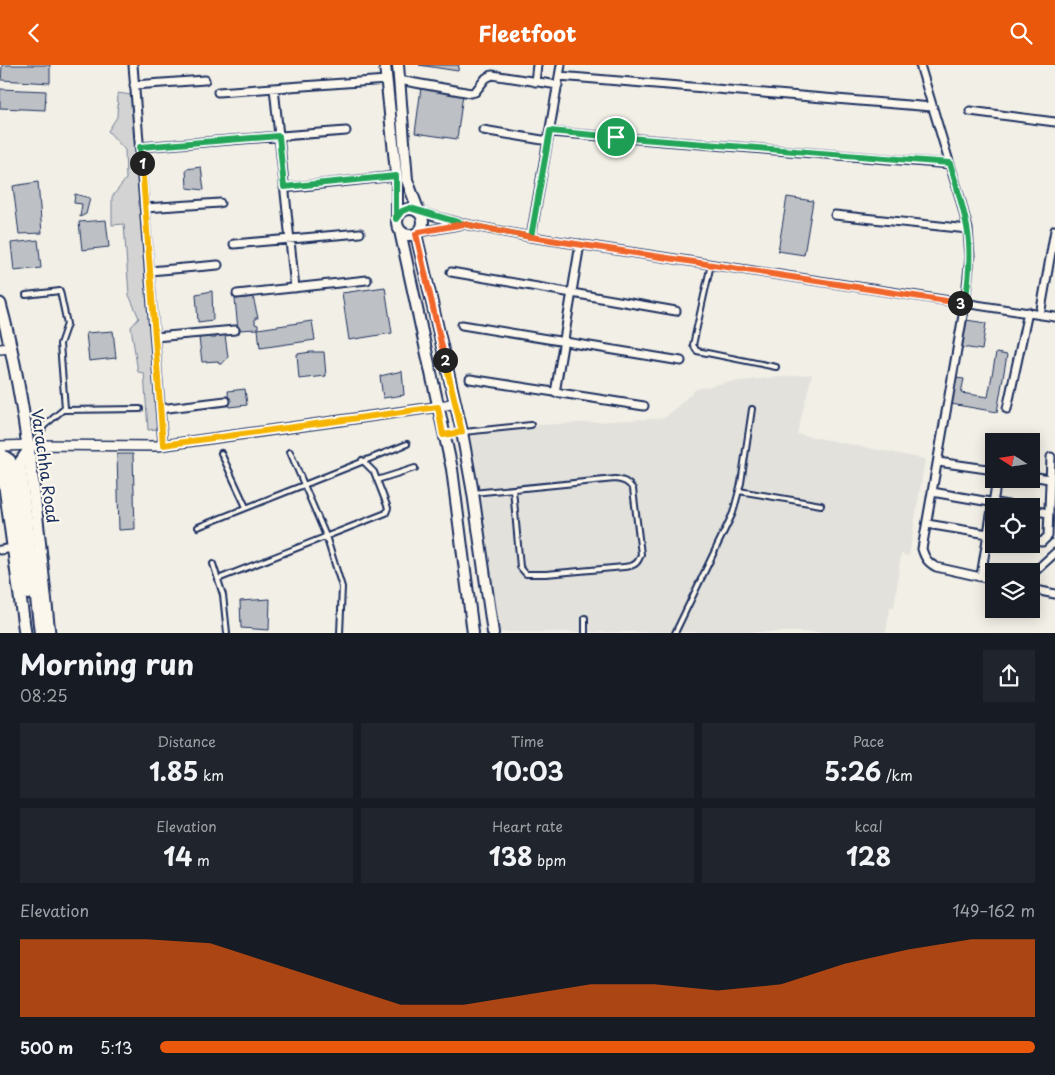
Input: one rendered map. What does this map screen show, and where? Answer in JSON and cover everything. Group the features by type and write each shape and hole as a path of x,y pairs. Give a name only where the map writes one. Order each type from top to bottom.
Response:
{"main road":[{"path":"385,65 396,176 396,219 452,469 473,633"},
{"path":"398,65 407,180 423,220 418,233 462,432 494,633"},
{"path":"396,219 406,209 415,209 419,212"},
{"path":"400,231 408,235 418,233"},
{"name":"Varachha Road","path":"0,305 5,348 31,446 49,633"},
{"path":"31,446 20,461 40,633"},
{"path":"0,452 25,633"},
{"path":"0,452 10,460 34,633"}],"street":[{"path":"133,65 163,445"},
{"path":"535,81 537,65"},
{"path":"531,237 561,65"},
{"path":"920,65 968,229 970,257 965,304 922,549 924,557 936,567 985,577"},
{"path":"399,80 471,93 475,92 486,78 492,75 558,85"},
{"path":"560,75 932,107"},
{"path":"134,85 205,80"},
{"path":"218,92 387,80"},
{"path":"274,88 295,288"},
{"path":"970,111 1055,122"},
{"path":"483,130 548,141"},
{"path":"140,147 346,131"},
{"path":"550,131 950,163"},
{"path":"284,187 396,176"},
{"path":"145,208 220,203"},
{"path":"419,212 464,224 531,237 1055,317"},
{"path":"835,215 968,229"},
{"path":"418,233 464,224"},
{"path":"1040,315 1052,272 1055,230"},
{"path":"234,244 360,233"},
{"path":"555,393 580,244"},
{"path":"150,271 218,265"},
{"path":"451,272 572,291 676,311"},
{"path":"237,294 368,280"},
{"path":"1007,409 1028,312"},
{"path":"462,325 681,361"},
{"path":"155,337 236,330"},
{"path":"470,379 644,406"},
{"path":"160,409 226,401"},
{"path":"0,446 163,445 438,407 455,403"},
{"path":"1040,542 1046,540 1048,536 1051,457"},
{"path":"938,462 985,469"},
{"path":"1040,478 1049,479"},
{"path":"932,492 985,502"},
{"path":"1040,511 1048,513"},
{"path":"927,524 985,533"},
{"path":"0,550 14,548"},
{"path":"981,576 986,553"},
{"path":"1040,567 1055,553"},
{"path":"1040,590 1055,593"}],"lane":[{"path":"712,264 694,348 696,351 776,367"},
{"path":"26,295 56,290 62,293 67,324 60,343 64,410"},
{"path":"31,446 44,426 64,410 140,409"},
{"path":"676,633 733,513 739,491 752,409"},
{"path":"443,435 531,425"},
{"path":"198,527 406,444"},
{"path":"290,452 305,483 326,536 342,587 340,633"},
{"path":"221,453 246,507"},
{"path":"218,579 386,513 388,508 374,472 362,460"},
{"path":"377,480 415,467"},
{"path":"473,493 513,489 615,479 628,483 633,489 641,554 639,561 633,566 624,567 546,574 526,573 520,567 513,489"},
{"path":"739,491 821,505"},
{"path":"213,564 226,609 227,633"},
{"path":"585,618 585,633"}],"shaded area":[{"path":"118,93 131,95 158,429 148,430 144,373 138,372 131,327 139,318 129,295 124,224 112,225 112,197 126,179 125,150 108,131 117,117"},
{"path":"812,374 797,434 925,459 909,556 901,554 894,608 890,608 886,632 489,632 470,429 665,418 696,389 729,382"}],"building":[{"path":"2,65 50,65 50,83 1,80"},
{"path":"419,65 459,65 458,71"},
{"path":"421,88 463,94 457,139 415,133"},
{"path":"0,89 46,91 45,110 0,108"},
{"path":"201,167 204,190 187,188 186,169"},
{"path":"38,182 42,233 19,234 13,186"},
{"path":"75,194 90,198 86,214 80,217 82,204 74,203"},
{"path":"787,197 813,201 804,255 778,251"},
{"path":"106,220 109,247 82,250 79,222"},
{"path":"38,240 41,268 14,271 11,243"},
{"path":"385,287 392,333 349,340 342,293"},
{"path":"212,291 213,320 198,322 196,294"},
{"path":"253,297 258,318 255,318 255,324 258,325 258,329 238,330 235,299"},
{"path":"966,320 986,323 982,350 962,347"},
{"path":"312,321 315,340 260,348 258,329"},
{"path":"113,331 116,358 89,361 86,333"},
{"path":"225,335 228,357 222,364 219,364 218,361 202,362 199,338 210,336 210,338 216,338 216,336"},
{"path":"324,352 326,376 299,379 297,354"},
{"path":"996,353 1007,355 997,412 951,404 956,378 964,379 961,393 988,397"},
{"path":"402,371 404,395 383,398 380,376"},
{"path":"245,389 247,405 229,407 228,391"},
{"path":"117,454 133,454 135,529 119,530"},
{"path":"270,599 269,630 241,628 240,601"}],"route":[{"path":"616,137 550,131 531,237 442,219 410,208 402,211 396,219 396,176 284,187 279,136 140,147 163,445 438,407 443,435 462,432 416,234 441,228 464,224 531,237 703,262 965,304 970,257 968,229 950,163 616,137"}]}
